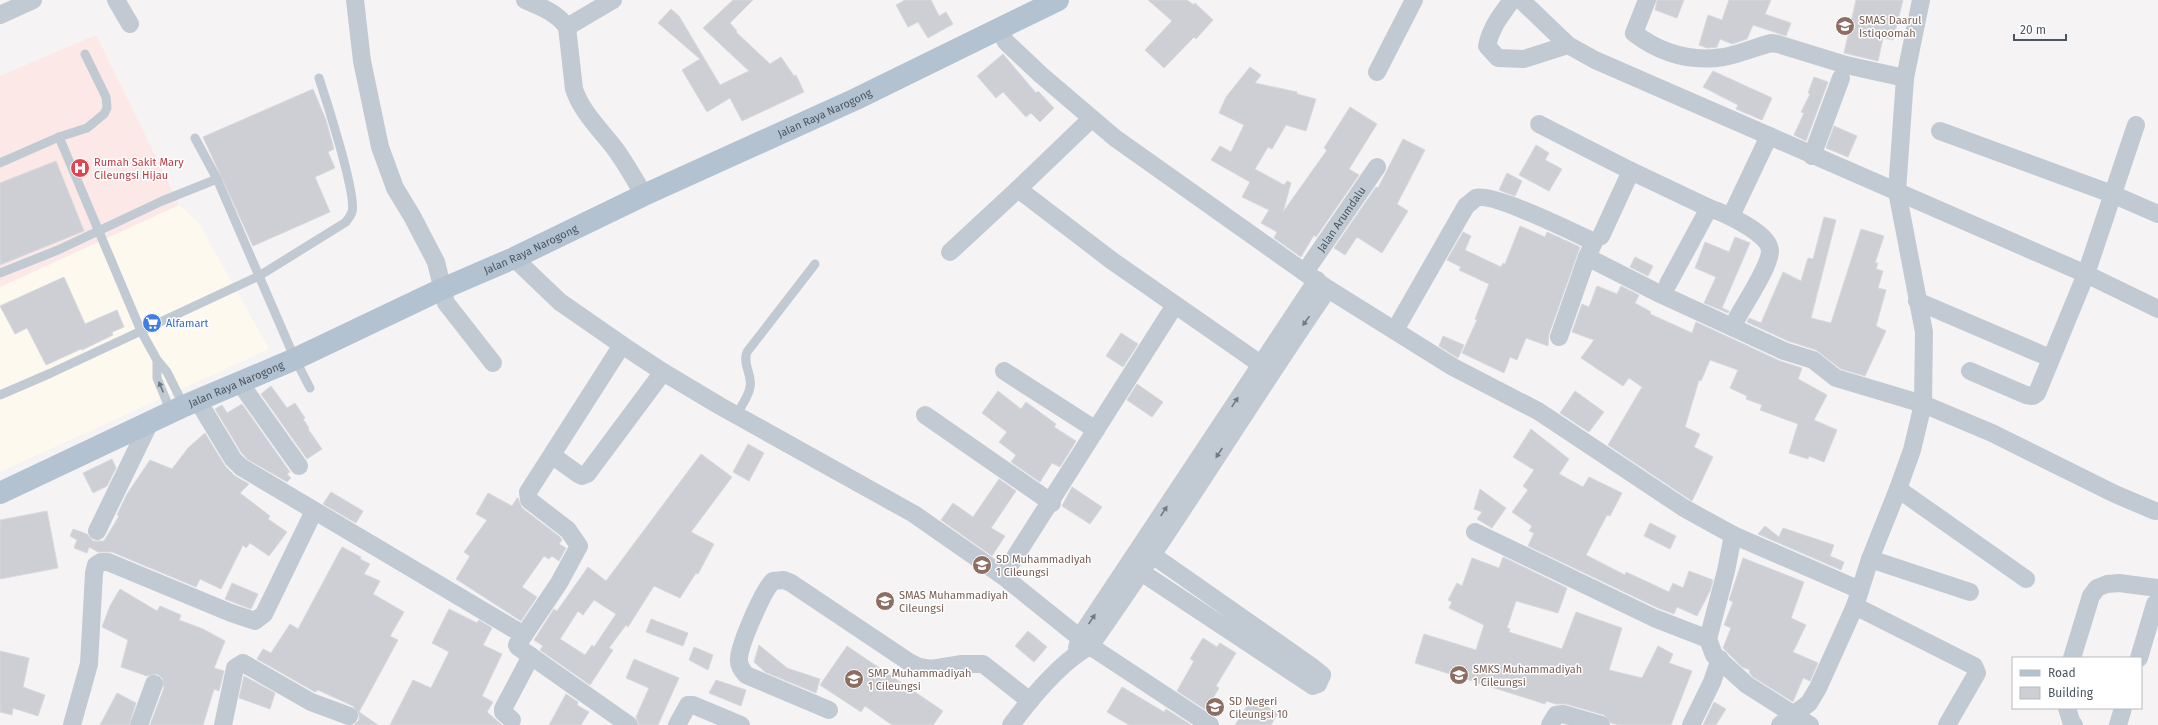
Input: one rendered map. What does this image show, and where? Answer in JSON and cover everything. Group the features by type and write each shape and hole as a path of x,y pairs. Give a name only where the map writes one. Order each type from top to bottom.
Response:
{"main road":[{"name":"Jalan Raya Narogong","path":"0,493 150,422 295,359 514,258 644,195 856,99 1058,0"}],"street":[{"path":"1,11 33,0"},
{"path":"116,0 130,24"},
{"path":"355,0 362,62 380,147 395,188 412,216 436,262 446,302 457,319 493,363"},
{"path":"525,0 551,11 561,19 567,27 576,96 589,118 616,151 644,195"},
{"path":"567,27 613,0"},
{"path":"1378,72 1414,0"},
{"path":"1512,0 1494,24 1487,46 1498,58 1524,59 1568,45"},
{"path":"1521,0 1539,6 1568,45 1595,60 1812,156 1897,191 2086,274 2158,310"},
{"path":"1647,0 1634,33 1668,53 1711,58 1725,57 1771,44 1778,44 1846,65 1905,78"},
{"path":"1780,725 1809,703 1818,688 1857,598 1870,559 1898,489 1912,450 1923,404 1924,332 1897,191 1905,78 1920,0"},
{"path":"999,28 1006,42 1091,119 1121,143 1317,280 1453,368 1538,411 1684,508 1733,535 1857,598 1974,666 1977,673 1947,725"},
{"path":"1812,156 1841,78"},
{"path":"950,252 1018,189 1075,132 1091,119"},
{"path":"1539,124 1597,156 1709,208 1731,216 1767,242 1770,249 1766,265 1737,318"},
{"path":"1970,370 2026,395 2033,396 2036,393 2086,274 2136,125"},
{"path":"1940,131 2112,194 2158,214"},
{"path":"1731,216 1769,136"},
{"name":"Jalan Arumdalu","path":"1011,725 1030,701 1082,646 1148,551 1266,367 1317,280 1377,167"},
{"path":"1601,236 1631,171"},
{"path":"1018,189 1111,260 1266,367"},
{"path":"1395,330 1466,206 1477,198 1488,198 1541,216 1594,242 1587,257 1559,337"},
{"path":"1668,284 1709,208"},
{"path":"1587,257 1656,292 1777,348 1813,360 1836,378 1923,404 1992,433 2115,494 2155,511"},
{"path":"514,258 560,302 622,345 663,372 890,498 1003,576 1082,646 1210,725"},
{"path":"1917,301 2050,358"},
{"path":"1003,576 1052,503 1070,469 1175,305"},
{"path":"622,345 553,456 528,492 527,496 529,500 568,530 578,542 579,548 559,583 518,646 629,725"},
{"path":"1004,371 1096,430"},
{"path":"553,456 578,474 582,476 587,474 663,372"},
{"path":"240,383 299,466"},
{"path":"185,406 233,460 255,476 491,613 524,635"},
{"path":"925,415 1052,503"},
{"path":"97,531 150,422"},
{"path":"1898,489 2026,579"},
{"path":"72,725 89,664 94,573 96,565 101,562 108,562 231,613 255,621 264,614 314,511"},
{"path":"1475,532 1654,618 1708,639"},
{"path":"1733,535 1726,572 1708,639 1714,655 1747,685 1795,714 1810,725"},
{"path":"1136,569 1313,686 1318,684 1322,675 1316,670 1148,551"},
{"path":"1870,559 1970,592"},
{"path":"829,710 746,675 740,666 739,657 744,637 773,581 784,580 791,583 909,662 919,667 931,669 962,664 983,664 1030,701"},
{"path":"2072,657 2091,596 2097,588 2106,584 2119,584 2157,596 2139,657"},
{"path":"512,720 503,712 503,709 531,656"},
{"path":"1691,725 1712,682 1720,659"},
{"path":"222,725 235,668 243,663 311,702 349,716"},
{"path":"139,725 154,684"},
{"path":"677,725 688,705 693,705 741,725"},
{"path":"2067,709 2072,724 2074,725"},
{"path":"2118,725 2123,709"},
{"path":"1550,725 1556,715 1563,714 1601,725"}],"lane":[{"path":"0,163 59,137 87,128 100,119 107,108 106,97 85,54"},
{"path":"0,395 259,276 346,222 352,211 351,198 338,142 319,78"},
{"path":"59,137 97,231 141,331 157,360 167,372 185,406"},
{"path":"195,138 217,179 295,359 310,388"},
{"path":"0,274 217,179"},
{"path":"737,414 750,389 751,382 745,358 747,352 815,264"},
{"path":"157,360 157,378 185,406"}],"shaded area":[{"name":"Rumah Sakit Mary Cileungsi Hijau","path":"96,35 179,205 0,287 0,76"},
{"path":"179,205 198,222 269,349 0,472 0,287"}],"building":[{"path":"733,0 753,0 730,23 737,31 736,32 770,64 781,57 794,76 796,75 804,92 742,121 730,98 707,112 682,70 700,59 658,23 671,9 679,16 720,85 749,71 703,28"},
{"path":"905,0 931,0 939,16 946,12 953,24 928,38 918,22 908,27 896,5"},
{"path":"1148,0 1187,0 1194,5 1195,3 1213,20 1196,39 1194,37 1164,68 1145,50 1172,21"},
{"path":"1657,0 1684,0 1677,18 1655,10"},
{"path":"1729,0 1771,0 1765,14 1791,23 1786,36 1753,25 1747,39 1732,44 1720,39 1717,47 1707,48 1699,45 1708,15 1722,20"},
{"path":"1856,0 1903,0 1893,40 1883,38 1878,61 1844,53"},
{"path":"1003,54 1036,93 1038,91 1054,108 1040,122 1031,113 1026,117 1003,92 996,98 977,76"},
{"path":"1250,67 1261,75 1255,83 1297,92 1297,94 1316,99 1306,131 1286,125 1272,149 1268,147 1255,169 1284,185 1287,181 1291,183 1283,212 1327,150 1324,148 1350,107 1377,124 1349,169 1359,175 1316,237 1314,235 1301,257 1274,238 1277,232 1261,223 1269,210 1242,197 1250,182 1211,160 1220,146 1231,152 1244,125 1219,113 1226,97"},
{"path":"1713,71 1772,98 1762,120 1736,109 1738,105 1703,87"},
{"path":"1814,77 1828,82 1806,141 1794,135 1804,113 1801,112 1810,94 1808,93"},
{"path":"313,89 326,120 334,149 328,152 335,168 315,177 330,212 253,246 203,137"},
{"path":"1834,126 1857,136 1848,157 1826,148"},
{"path":"1403,139 1425,150 1397,204 1408,211 1382,253 1357,237 1345,255 1334,248 1376,187 1378,188"},
{"path":"1536,145 1549,153 1545,160 1562,169 1549,191 1519,175"},
{"path":"56,161 84,231 0,265 0,183"},
{"path":"1507,173 1522,181 1515,196 1499,190"},
{"path":"1824,217 1836,220 1811,318 1831,323 1861,229 1884,236 1875,263 1878,263 1876,269 1883,271 1878,288 1886,290 1876,326 1886,331 1865,376 1841,369 1816,350 1788,341 1747,322 1749,318 1761,323 1783,272 1801,281 1808,258 1813,259"},
{"path":"1520,226 1545,237 1547,232 1580,247 1549,334 1548,346 1526,338 1517,360 1510,357 1504,373 1462,353 1477,320 1475,319 1489,284 1459,270 1461,267 1447,260 1463,232 1471,236 1465,250 1501,267 1503,263 1505,264"},
{"path":"1735,237 1750,243 1722,308 1729,311 1728,313 1704,303 1716,277 1695,268 1705,242 1729,252"},
{"path":"1635,257 1653,266 1648,276 1630,267"},
{"path":"64,277 85,324 117,310 124,327 112,332 113,335 46,365 27,328 15,334 0,306"},
{"path":"1597,286 1617,294 1621,286 1639,295 1635,303 1651,312 1650,314 1692,333 1696,322 1780,361 1802,368 1798,379 1827,395 1814,420 1837,430 1824,462 1809,456 1808,459 1789,453 1798,424 1760,410 1762,405 1746,399 1747,396 1730,388 1738,370 1710,360 1701,381 1699,380 1685,427 1700,434 1694,447 1713,457 1692,501 1608,445 1642,387 1629,378 1623,386 1581,358 1594,340 1572,332 1582,304 1589,307"},
{"path":"1121,333 1138,344 1123,367 1106,356"},
{"path":"1443,336 1464,345 1458,358 1439,346"},
{"path":"1137,384 1163,402 1152,417 1127,400"},
{"path":"271,386 287,408 295,403 305,418 303,419 309,428 308,429 322,449 307,459 261,394"},
{"path":"998,391 1021,409 1026,402 1056,424 1054,427 1076,441 1060,467 1052,463 1040,482 1011,462 1016,455 999,442 1007,432 982,413"},
{"path":"1575,391 1604,412 1589,432 1560,413"},
{"path":"242,404 290,472 287,474 291,478 287,482 247,459 241,452 215,409 222,405 227,413"},
{"path":"1531,429 1569,459 1559,474 1583,487 1589,477 1622,493 1610,516 1607,515 1586,555 1625,575 1626,572 1669,592 1673,583 1683,588 1689,571 1713,580 1710,591 1697,616 1677,607 1674,614 1658,608 1528,546 1534,533 1529,531 1532,526 1512,512 1528,490 1523,486 1534,470 1513,457"},
{"path":"205,433 225,466 235,476 249,484 240,493 270,516 268,519 287,532 269,556 250,543 246,548 243,545 221,589 200,579 196,587 112,552 98,552 89,547 87,553 74,548 77,540 70,536 73,529 87,534 93,541 104,541 119,516 117,515 127,494 150,460 172,469 188,448"},
{"path":"748,444 764,453 749,481 733,472"},
{"path":"701,454 732,477 691,532 714,544 698,574 696,573 680,598 654,586 628,627 626,625 609,648 613,650 590,685 540,650 543,646 534,640 554,609 557,611 588,567 606,581","holes":["594,600 616,614 594,647 592,645 585,655 560,639 578,611 583,615"]},
{"path":"112,459 116,468 107,486 93,493 83,473"},
{"path":"999,479 1016,491 991,528 1005,536 992,556 941,520 953,503 973,517"},
{"path":"1072,487 1102,507 1090,524 1062,506"},
{"path":"1480,489 1506,508 1492,528 1477,519 1482,512 1474,509"},
{"path":"331,492 363,511 356,523 323,504"},
{"path":"488,493 512,506 518,498 522,508 560,537 562,540 559,544 566,548 559,561 552,556 549,559 544,556 522,587 537,597 521,621 456,579 470,556 464,552 487,520 476,514"},
{"path":"47,511 58,568 0,579 0,520"},
{"path":"1650,523 1676,536 1670,549 1644,536"},
{"path":"1765,526 1779,537 1783,528 1834,545 1830,556 1844,562 1841,570 1758,534"},
{"path":"342,547 361,557 360,559 370,564 364,574 380,581 373,594 404,612 390,636 398,640 359,712 378,725 354,725 359,720 359,715 353,706 318,690 315,692 257,659 263,649 271,653 290,624 298,629"},
{"path":"1503,557 1567,588 1558,613 1516,601 1507,628 1510,629 1509,632 1562,649 1576,612 1622,628 1609,670 1642,678 1658,646 1673,654 1669,663 1692,671 1671,725 1619,725 1611,723 1604,715 1566,704 1556,704 1546,701 1545,704 1415,663 1424,634 1476,650 1484,625 1449,608 1452,602 1448,600 1457,583 1462,586 1472,558 1499,568"},
{"path":"1743,558 1804,582 1791,618 1806,625 1793,652 1818,663 1810,681 1803,678 1793,702 1753,677 1749,672 1750,670 1742,667 1723,648 1731,628 1724,625 1733,602 1729,600"},
{"path":"232,583 258,594 251,609 225,599"},
{"path":"120,589 157,611 160,606 181,615 179,620 203,629 225,641 214,668 224,671 219,691 214,689 203,725 150,725 164,688 162,678 157,674 147,676 121,667 128,640 102,627 110,606"},
{"path":"449,609 477,623 479,620 492,628 483,645 502,654 482,696 493,702 487,712 502,725 390,725 413,680 431,688 449,652 432,643"},
{"path":"651,619 688,633 683,646 646,632"},
{"path":"1028,631 1047,647 1034,662 1015,646"},
{"path":"1203,638 1217,647 1220,643 1236,653 1216,686 1219,688 1206,710 1177,691 1194,661 1190,659"},
{"path":"759,645 787,668 820,679 816,693 765,672 754,662"},
{"path":"847,646 943,711 933,725 892,725 865,706 861,712 820,685"},
{"path":"694,647 713,655 708,670 689,660"},
{"path":"0,651 29,658 23,687 45,695 38,716 13,708 12,715 0,712"},
{"path":"634,659 679,678 658,725 639,725 636,717 649,688 626,678"},
{"path":"244,676 275,693 270,709 239,698"},
{"path":"716,680 746,690 741,706 709,693"},
{"path":"1122,687 1164,712 1166,709 1191,725 1129,725 1107,712"},
{"path":"117,693 136,703 129,725 100,725"},
{"path":"566,694 578,702 577,705 589,712 581,725 549,725"},
{"path":"1252,698 1278,713 1271,725 1235,725"},
{"path":"1714,702 1726,709 1716,725 1703,725"}],"place":[{"name":"SMAS Daarul Istiqoomah","path":"1845,26"},
{"name":"Rumah Sakit Mary Cileungsi Hijau","path":"80,168"},
{"name":"Alfamart","path":"152,323"},
{"name":"SD Muhammadiyah 1 Cileungsi","path":"982,565"},
{"name":"SMAS Muhammadiyah Cileungsi","path":"885,601"},
{"name":"SMKS Muhammadiyah 1 Cileungsi","path":"1459,675"},
{"name":"SMP Muhammadiyah 1 Cileungsi","path":"854,679"},
{"name":"SD Negeri Cileungsi 10","path":"1215,707"}]}
